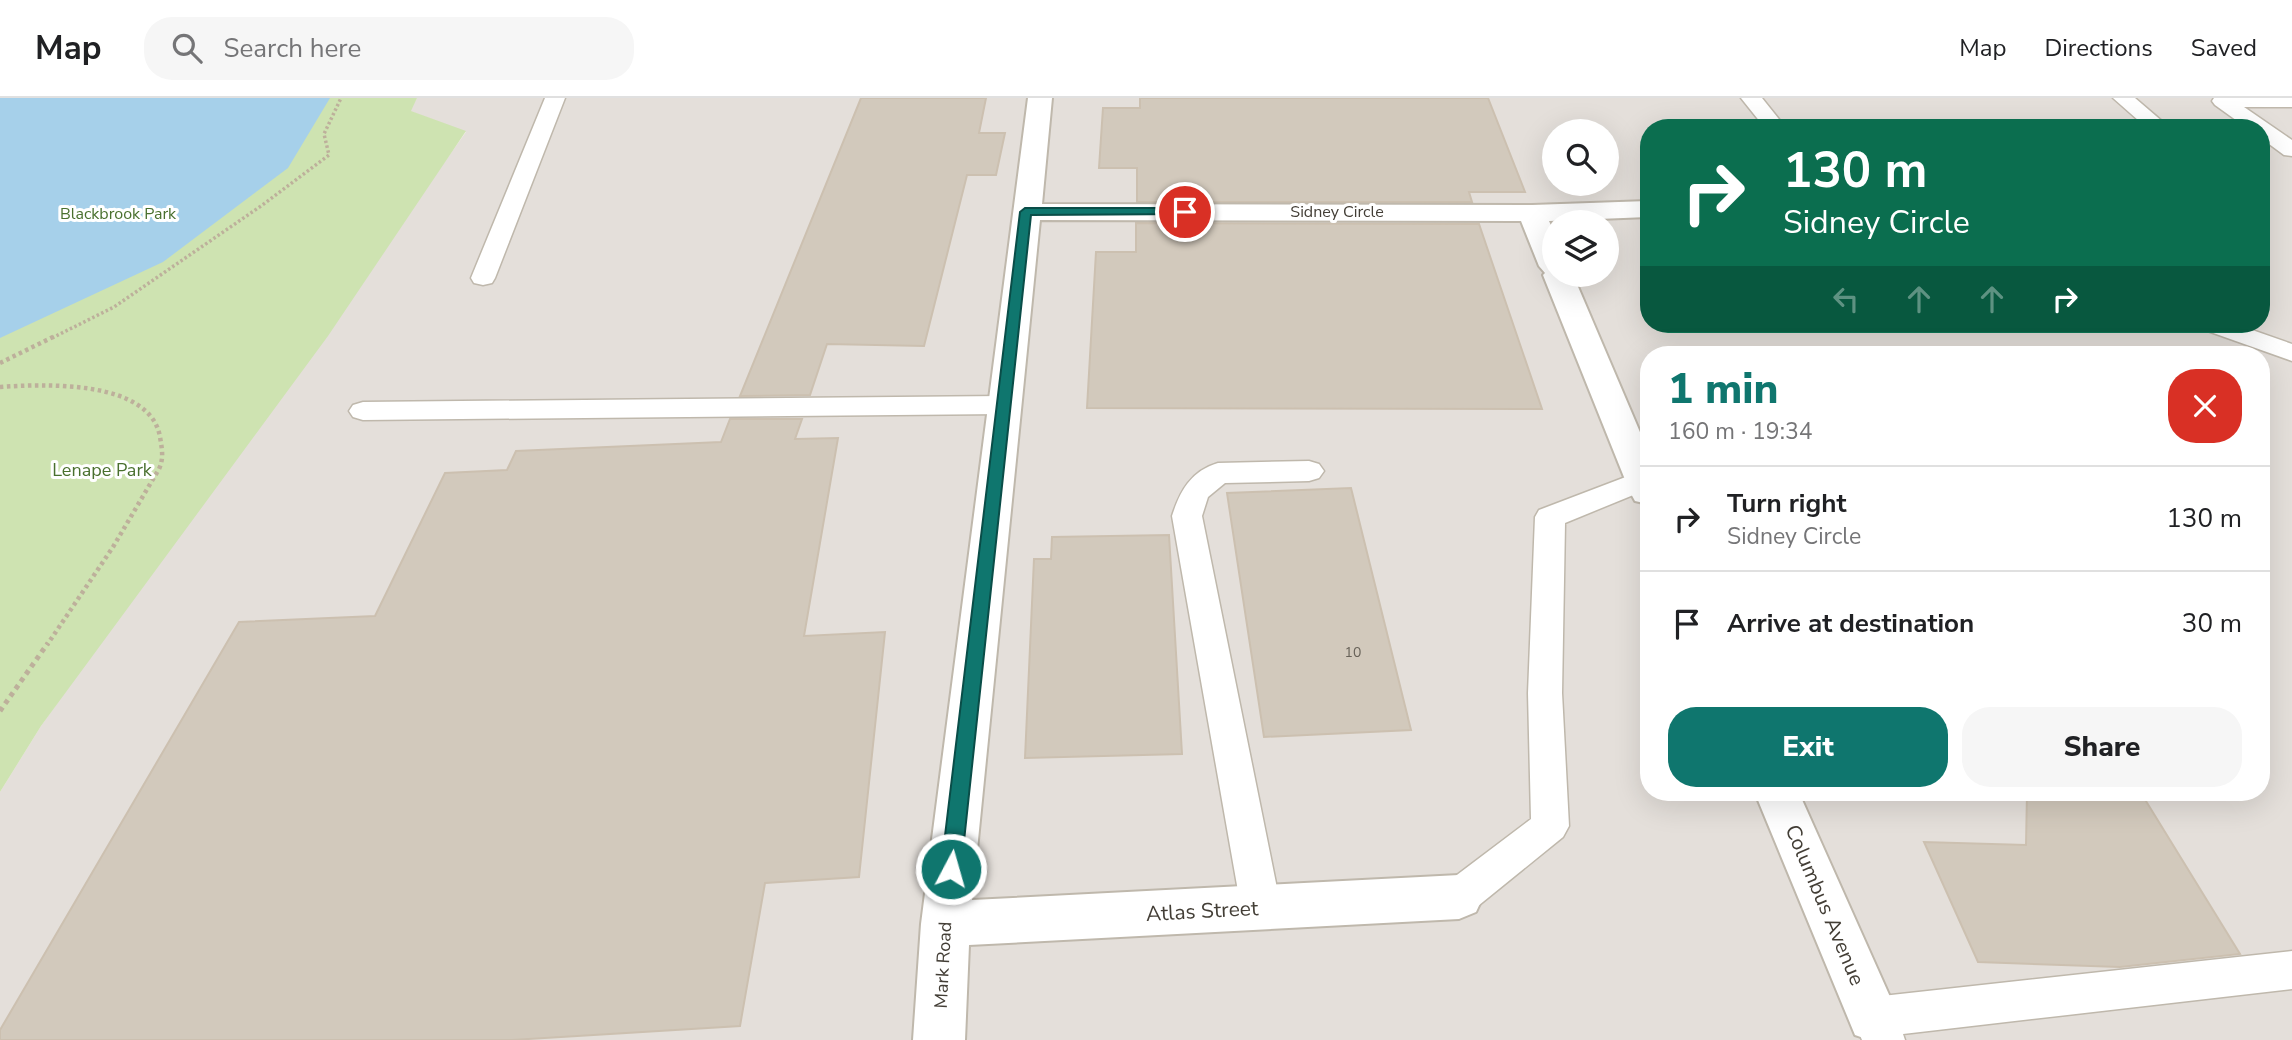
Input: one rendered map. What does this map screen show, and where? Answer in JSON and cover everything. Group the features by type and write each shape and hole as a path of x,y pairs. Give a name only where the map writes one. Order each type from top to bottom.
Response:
{"street":[{"name":"Mark Road","path":"939,1040 945,924 1040,98"},
{"name":"Sidney Circle","path":"1025,212 1532,213 1640,209"},
{"path":"1532,213 1542,237"},
{"path":"1563,287 1640,472"},
{"name":"Columbus Avenue","path":"1780,801 1879,1028"},
{"name":"Atlas Street","path":"945,924 1459,897"}],"lane":[{"path":"483,278 555,98"},
{"path":"1751,98 1768,119"},
{"path":"2123,98 2149,119"},
{"path":"2248,119 2222,100 2292,101"},
{"path":"2270,134 2292,150"},
{"path":"2236,333 2292,353"},
{"path":"363,411 1003,405"},
{"path":"1261,908 1187,516 1194,492 1217,473 1309,471"},
{"path":"1459,897 1550,826 1545,693 1550,517 1640,488"},
{"path":"1879,1028 2292,970"}],"path":[{"path":"0,363 114,307 320,162 329,155 324,134 341,98"},
{"path":"0,387 59,385 119,394 145,410 161,432 164,460 120,539 0,711"}],"shaded area":[{"path":"417,98 2292,98 2292,1040 0,1040 0,792 41,726 466,132 410,111"}],"green space":[{"name":"Lenape Park","path":"0,98 417,98 411,111 466,131 328,336 41,726 0,792"}],"water":[{"name":"Blackbrook Park","path":"0,98 330,98 288,168 163,262 0,338"}],"building":[{"path":"861,98 986,98 979,133 1005,133 996,175 967,175 924,346 827,344 810,395 740,396"},
{"path":"1140,98 1488,98 1525,192 1469,192 1472,202 1137,202 1137,168 1099,168 1103,108 1140,108"},
{"path":"1136,223 1479,224 1542,409 1087,408 1096,252 1136,252"},
{"path":"730,419 802,419 795,439 838,438 804,636 885,632 859,877 765,883 740,1026 512,1040 0,1040 0,1030 239,622 375,616 445,473 507,470 516,451 721,442"},
{"path":"1351,488 1411,730 1264,737 1227,493"},
{"path":"1169,535 1182,754 1025,758 1034,559 1051,559 1052,537"},
{"path":"2027,801 2146,801 2240,954 2120,967 1978,962 1924,842 2026,845"}],"route":[{"path":"951,869 1025,212 1185,212"}]}
